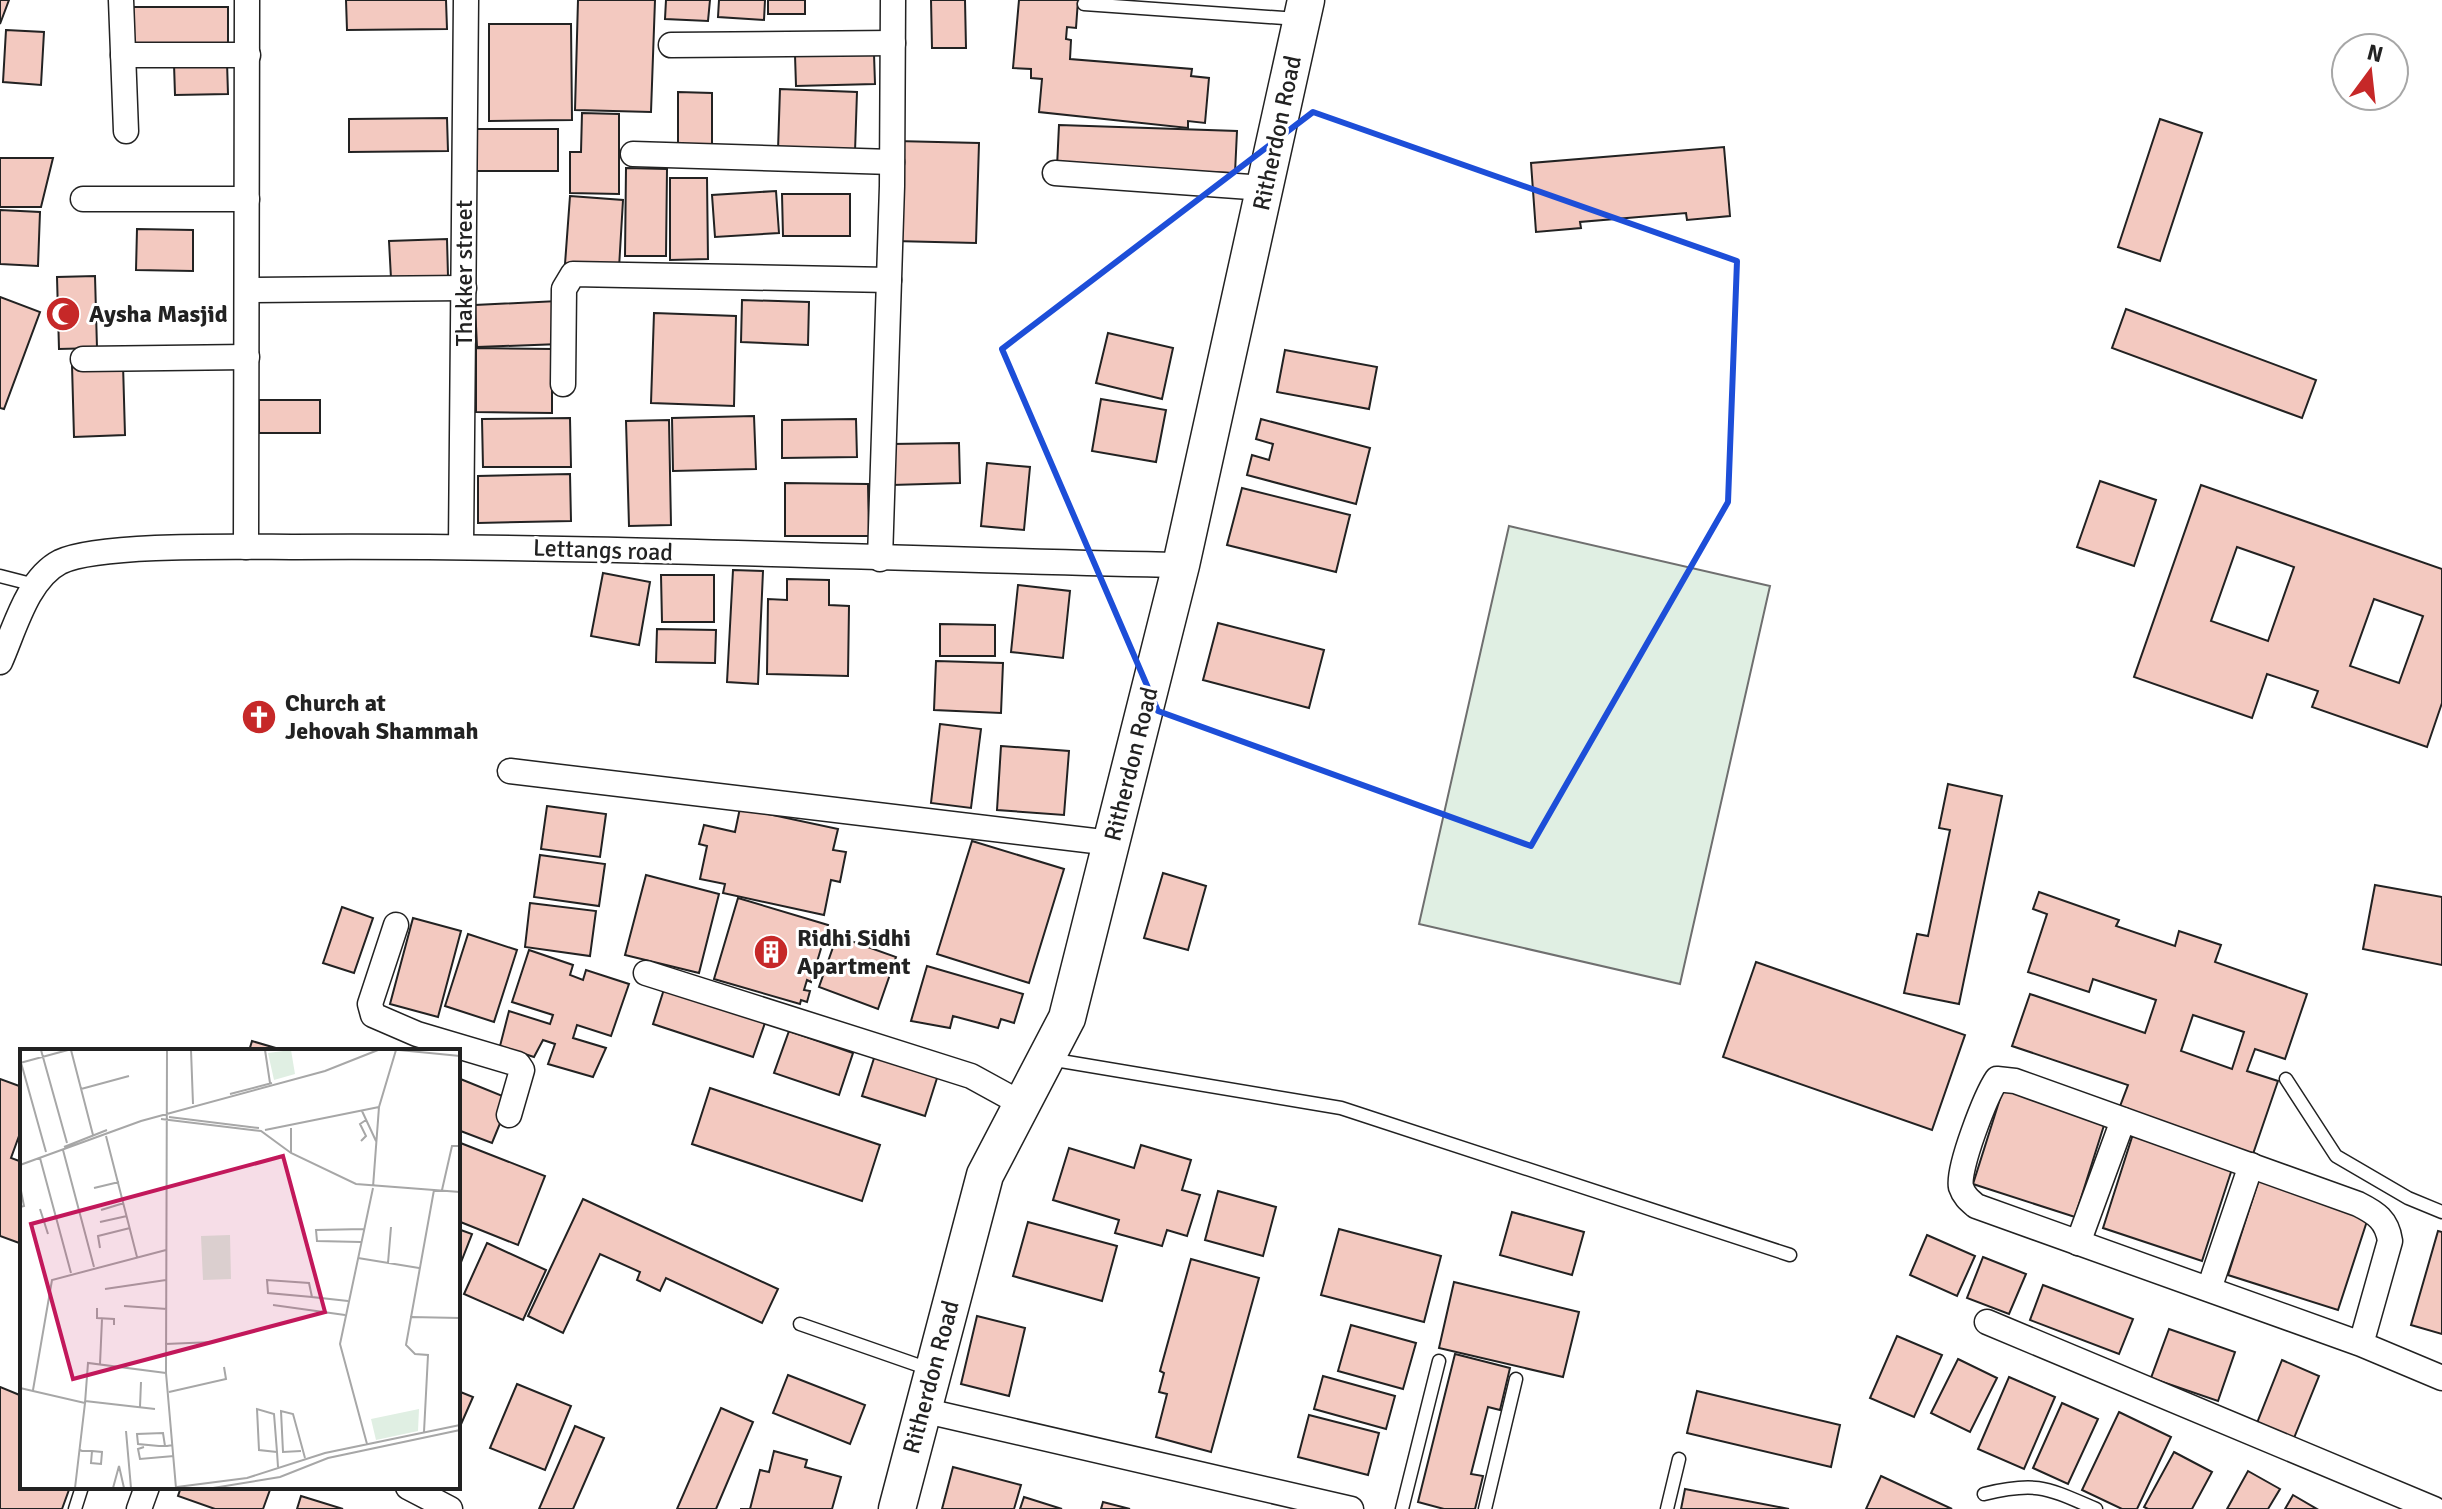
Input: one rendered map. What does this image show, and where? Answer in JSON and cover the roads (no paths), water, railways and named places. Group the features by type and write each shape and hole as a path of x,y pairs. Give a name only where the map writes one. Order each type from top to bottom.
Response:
{"main road":[{"name":"Ritherdon Road","path":"897,1509 985,1175 1067,1018 1181,565 1304,10"}],"street":[{"path":"121,0 126,131"},
{"path":"246,547 247,0"},
{"name":"Thakker street","path":"461,546 466,0"},
{"path":"880,559 892,162 893,0"},
{"path":"671,45 893,43"},
{"path":"123,55 248,55"},
{"path":"633,154 892,162"},
{"path":"1055,173 1264,188"},
{"path":"83,199 247,199"},
{"path":"563,384 564,289 573,274 889,280"},
{"path":"247,290 464,288"},
{"path":"83,359 247,357"},
{"name":"Lettangs road","path":"35,585 56,564 74,557 246,547 461,546 1181,565"},
{"path":"0,662 35,585"},
{"path":"510,771 1111,843"},
{"path":"396,925 371,1010 377,1019 414,1043 442,1049"},
{"path":"646,973 971,1076 1022,1104"},
{"path":"460,1053 521,1066 509,1115"},
{"path":"2361,1344 2390,1241 2388,1228 2380,1217 2358,1204 2251,1165 2015,1081 1997,1079 1964,1163 1961,1188 1967,1199 1976,1206 2361,1344 2442,1378"},
{"path":"2078,1243 2123,1120"},
{"path":"2209,1289 2251,1165"},
{"path":"1987,1322 2434,1509"},
{"path":"922,1410 1351,1509"},
{"path":"139,1509 146,1489"},
{"path":"412,1489 450,1509"}],"lane":[{"path":"1084,4 1304,10"},
{"path":"0,576 35,585"},
{"path":"1045,1059 1341,1108 1790,1255"},
{"path":"2286,1079 2336,1156 2408,1198 2442,1212"},
{"path":"800,1324 891,1358 933,1369"},
{"path":"1402,1509 1439,1361"},
{"path":"1485,1509 1516,1379"},
{"path":"1667,1509 1679,1459"},
{"path":"1984,1494 2020,1485 2047,1488 2096,1509"},
{"path":"75,1509 81,1489"}],"place":[{"name":"Aysha Masjid","path":"63,314"},
{"name":"Church at Jehovah Shammah","path":"259,717"},
{"name":"Ridhi Sidhi Apartment","path":"771,952"}]}
